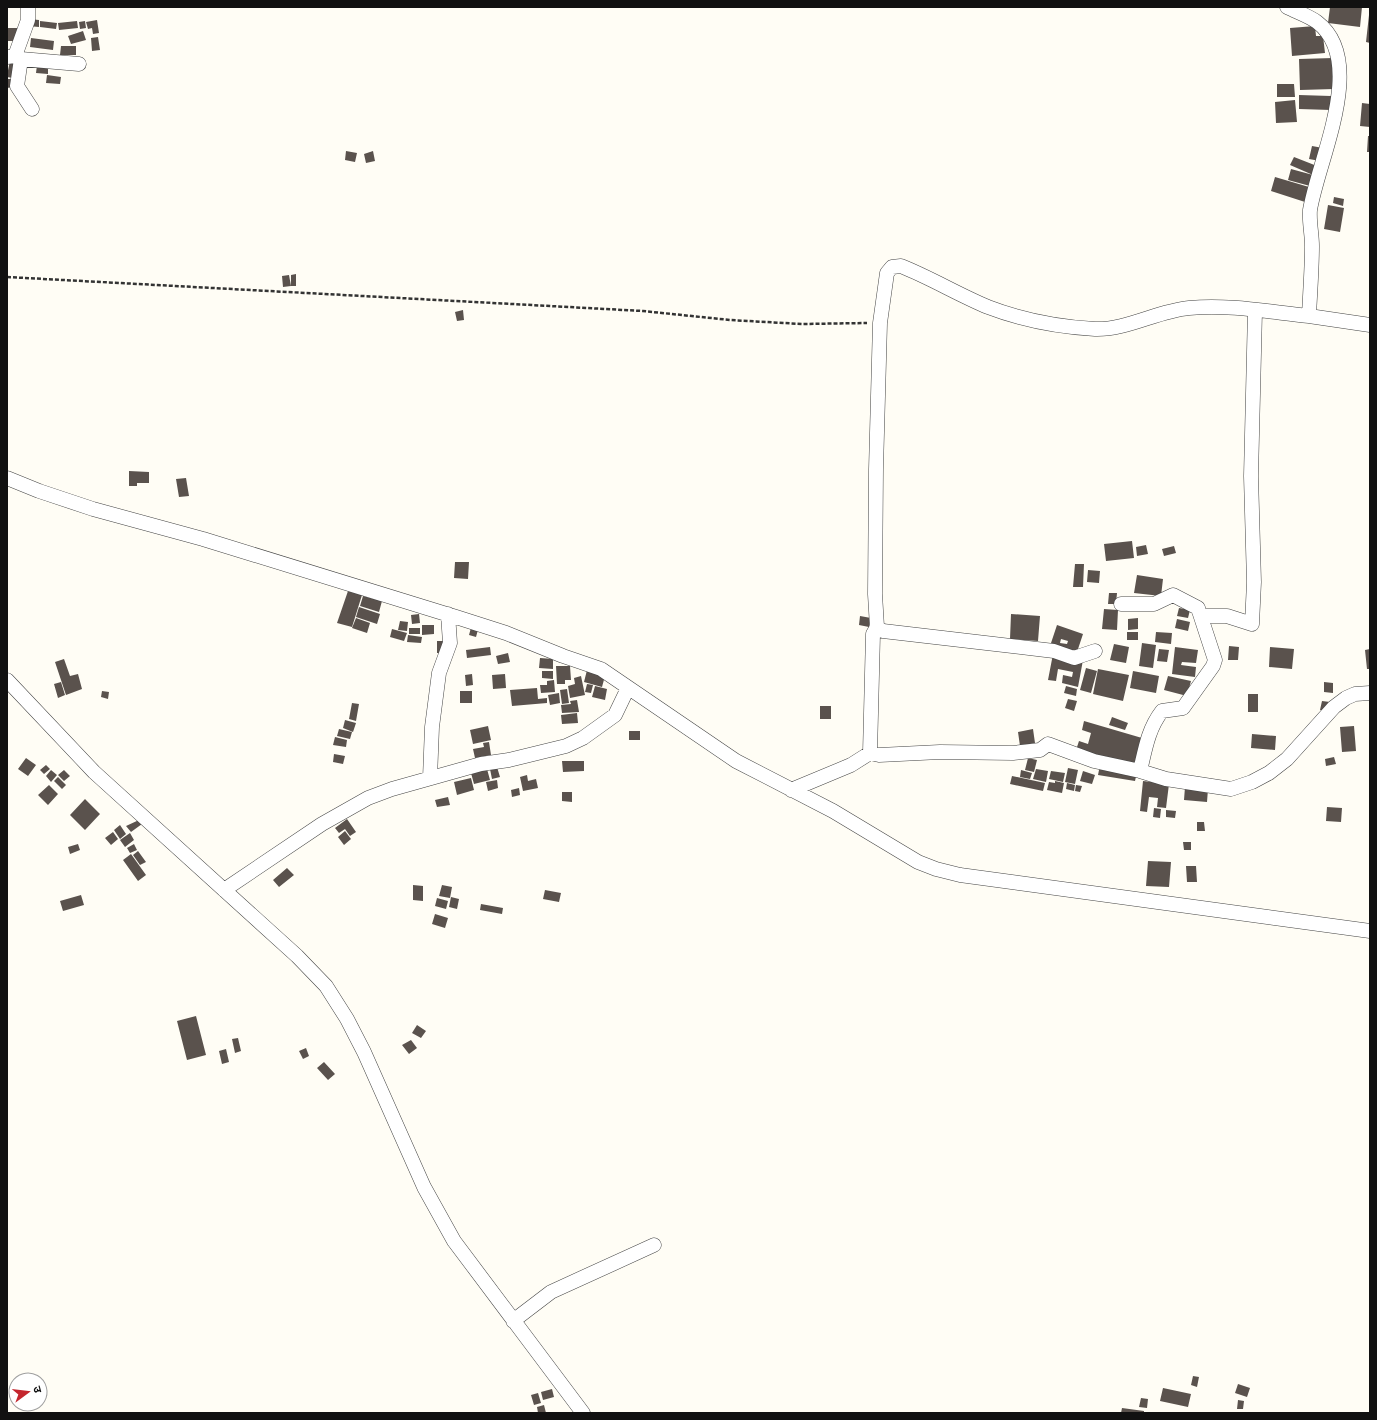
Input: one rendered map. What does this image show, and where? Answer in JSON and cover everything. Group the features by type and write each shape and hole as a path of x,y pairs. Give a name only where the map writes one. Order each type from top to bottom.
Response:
{"street":[{"path":"28,7 28,20 15,57 17,86 32,109"},
{"path":"1287,7 1318,22 1331,38 1337,54 1340,75 1335,114 1310,212 1312,246 1309,316"},
{"path":"15,57 79,64"},
{"path":"870,753 873,634 877,627 875,594 876,492 880,323 887,273 892,267 901,266 990,307 1047,324 1110,329 1167,312 1189,308 1230,308 1309,316 1370,325"},
{"path":"1201,616 1226,616 1252,624 1254,582 1251,476 1255,311"},
{"path":"7,478 39,491 93,509 203,539 448,614 506,633 563,656 601,669 736,761 833,811 918,862 942,870 960,875 1370,931"},
{"path":"1120,604 1154,604 1172,595 1198,608 1214,655 1213,666 1183,708 1162,711 1156,719 1151,727 1140,771"},
{"path":"430,778 432,728 439,673 450,643 448,614"},
{"path":"877,627 883,631 1054,651 1074,658 1095,651"},
{"path":"7,680 94,772 297,956 326,986 347,1019 364,1052 437,1214 454,1241 583,1413"},
{"path":"224,890 350,807 392,789 481,764 509,760 566,746 599,728 615,715 628,688"},
{"path":"791,790 818,777 851,765 870,753 879,755 940,752 1013,753 1040,750 1048,744 1094,762 1140,771 1166,779 1231,789 1252,782 1269,773 1287,759 1334,707 1346,698 1355,694 1370,693"},
{"path":"513,1321 551,1292 654,1245"}],"path":[{"path":"7,278 643,311 730,320 802,324 880,323"}],"building":[{"path":"1330,7 1362,7 1360,27 1328,23"},
{"path":"1370,15 1370,43 1366,42"},
{"path":"29,19 39,20 39,27 28,26"},
{"path":"97,20 99,33 93,34 92,28 88,29 86,22"},
{"path":"40,21 57,23 56,29 40,27"},
{"path":"77,21 78,28 59,30 58,23"},
{"path":"85,21 86,28 80,29 79,22"},
{"path":"1315,26 1316,36 1323,36 1325,53 1292,56 1290,28"},
{"path":"8,28 21,28 17,41 8,41"},
{"path":"83,31 86,40 71,44 68,36"},
{"path":"98,37 100,50 92,51 91,38"},
{"path":"31,38 54,41 53,50 30,47"},
{"path":"61,46 76,46 76,55 60,55"},
{"path":"1333,58 1334,89 1300,90 1299,59"},
{"path":"10,61 15,62 13,78 7,77"},
{"path":"37,65 48,66 48,74 36,73"},
{"path":"47,75 61,77 60,84 46,83"},
{"path":"7,79 13,79 13,87 7,88"},
{"path":"1277,84 1294,84 1295,97 1277,97"},
{"path":"1299,95 1331,96 1331,110 1299,109"},
{"path":"1295,100 1297,122 1276,123 1275,102"},
{"path":"1362,103 1370,104 1370,127 1360,126"},
{"path":"1368,136 1370,136 1370,152 1367,152"},
{"path":"1312,146 1323,148 1320,161 1309,159"},
{"path":"346,151 357,153 355,162 345,160"},
{"path":"373,151 375,161 366,163 364,154"},
{"path":"1294,157 1317,166 1310,186 1288,180 1291,169 1313,175 1290,165"},
{"path":"1275,177 1309,187 1305,202 1271,191"},
{"path":"1334,197 1344,199 1343,206 1333,203"},
{"path":"1328,205 1344,208 1340,232 1324,229"},
{"path":"296,274 296,286 291,286 291,275"},
{"path":"289,275 291,286 283,287 282,276"},
{"path":"463,310 464,320 457,321 455,312"},
{"path":"129,471 149,472 149,483 137,483 137,486 129,486"},
{"path":"186,478 189,496 179,497 176,479"},
{"path":"1132,541 1134,558 1106,561 1104,544"},
{"path":"1146,545 1148,554 1137,556 1136,547"},
{"path":"1174,546 1176,553 1164,556 1162,549"},
{"path":"455,562 469,562 468,579 454,578"},
{"path":"1075,564 1084,564 1083,587 1073,587"},
{"path":"1088,570 1100,571 1099,583 1087,582"},
{"path":"1137,575 1163,579 1161,596 1134,593"},
{"path":"348,591 362,595 352,627 337,623"},
{"path":"1109,593 1117,593 1116,604 1108,604"},
{"path":"363,596 382,601 379,612 360,606"},
{"path":"359,607 380,614 377,624 356,617"},
{"path":"1179,608 1190,610 1188,618 1177,616"},
{"path":"1104,609 1118,610 1117,630 1102,629"},
{"path":"419,614 420,623 412,624 411,615"},
{"path":"1011,614 1040,616 1038,641 1010,639"},
{"path":"860,616 871,618 869,627 859,625"},
{"path":"356,618 370,623 367,633 352,628"},
{"path":"1138,618 1138,629 1128,630 1128,619"},
{"path":"1177,619 1190,622 1188,631 1175,628"},
{"path":"400,621 408,622 407,631 398,630"},
{"path":"472,624 479,626 476,637 469,635"},
{"path":"422,625 434,625 434,634 422,635"},
{"path":"1057,625 1083,634 1076,655 1050,646","holes":["1061,639 1068,641 1067,644 1060,643"]},
{"path":"409,628 420,628 420,634 409,634"},
{"path":"392,629 407,633 404,641 390,637"},
{"path":"1127,632 1138,632 1138,640 1127,640"},
{"path":"1156,632 1172,633 1171,644 1155,642"},
{"path":"408,635 422,637 421,643 407,642"},
{"path":"437,641 444,641 444,653 437,653"},
{"path":"1142,643 1156,645 1153,668 1139,666"},
{"path":"1114,644 1129,647 1126,663 1110,660"},
{"path":"1229,646 1239,647 1238,660 1228,660"},
{"path":"490,647 491,655 467,658 466,650"},
{"path":"1175,647 1198,650 1196,663 1182,662 1181,665 1196,667 1195,677 1172,674"},
{"path":"1270,647 1294,649 1292,669 1269,667"},
{"path":"1159,649 1169,650 1167,662 1157,661"},
{"path":"1370,649 1370,669 1367,669 1365,650"},
{"path":"508,653 510,662 498,664 496,656"},
{"path":"1053,654 1083,660 1078,687 1062,683 1063,675 1072,677 1073,672 1058,669 1056,681 1048,680"},
{"path":"540,658 553,659 553,669 539,668"},
{"path":"64,659 70,676 78,674 82,689 66,695 55,662"},
{"path":"556,666 570,666 571,680 565,680 565,684 557,684"},
{"path":"1086,668 1097,671 1091,693 1080,690"},
{"path":"1098,669 1129,675 1123,701 1093,694"},
{"path":"587,670 605,676 602,687 584,682"},
{"path":"542,671 553,671 553,679 542,678"},
{"path":"1133,671 1159,676 1156,693 1130,688"},
{"path":"472,674 473,685 466,686 465,675"},
{"path":"505,674 506,688 493,689 492,675"},
{"path":"581,676 585,695 570,698 568,686 575,684 574,678"},
{"path":"1168,676 1191,681 1187,696 1164,690"},
{"path":"554,680 555,692 541,693 540,685 547,685 547,681"},
{"path":"61,682 65,695 58,698 54,684"},
{"path":"1324,682 1333,683 1333,693 1324,692"},
{"path":"587,684 593,685 591,693 585,692"},
{"path":"595,686 607,689 605,700 592,697"},
{"path":"1066,686 1077,689 1076,696 1064,693"},
{"path":"537,688 538,699 547,698 547,703 512,706 510,690"},
{"path":"567,689 569,703 562,704 560,690"},
{"path":"102,691 109,692 108,699 101,697"},
{"path":"460,691 472,691 472,703 460,703"},
{"path":"559,693 560,703 550,705 548,695"},
{"path":"1248,694 1258,694 1258,712 1248,712"},
{"path":"1068,699 1077,701 1074,711 1065,708"},
{"path":"577,700 579,712 562,713 561,705 571,704 570,701"},
{"path":"1322,701 1330,702 1328,712 1320,710"},
{"path":"352,703 359,704 356,721 349,719"},
{"path":"820,706 831,706 831,719 820,719"},
{"path":"577,713 578,723 562,724 561,715"},
{"path":"1112,717 1128,723 1125,730 1109,725"},
{"path":"345,720 356,723 353,732 343,728"},
{"path":"1084,721 1142,738 1133,768 1076,750 1079,741 1088,744 1091,733 1082,730"},
{"path":"488,726 491,740 473,744 470,730"},
{"path":"1354,726 1356,751 1342,752 1340,727"},
{"path":"339,729 352,732 350,739 337,736"},
{"path":"1033,729 1035,743 1020,746 1018,732"},
{"path":"629,731 640,731 640,740 629,740"},
{"path":"1252,734 1276,736 1275,750 1251,748"},
{"path":"335,737 347,740 346,747 333,745"},
{"path":"489,742 491,755 475,758 473,749 484,747 483,743"},
{"path":"334,754 345,756 343,764 333,762"},
{"path":"1334,757 1336,764 1326,766 1325,759"},
{"path":"26,758 36,765 28,776 18,769"},
{"path":"1028,758 1037,760 1034,772 1025,770"},
{"path":"562,761 584,761 584,771 563,772"},
{"path":"46,765 50,769 44,774 40,770"},
{"path":"1100,765 1137,772 1135,781 1098,775"},
{"path":"497,767 500,777 492,779 490,769"},
{"path":"1068,768 1078,770 1075,784 1065,782"},
{"path":"487,769 490,780 474,784 471,773"},
{"path":"1036,769 1048,771 1046,782 1033,779"},
{"path":"51,770 57,775 51,782 46,776"},
{"path":"64,770 70,776 64,781 58,775"},
{"path":"1021,770 1032,773 1030,779 1020,777"},
{"path":"1051,771 1065,773 1063,782 1049,779"},
{"path":"1083,771 1095,775 1092,784 1080,781"},
{"path":"527,775 528,781 536,779 538,788 523,791 520,777"},
{"path":"1012,776 1045,783 1043,791 1010,784"},
{"path":"58,777 66,785 62,789 54,781"},
{"path":"471,778 474,790 457,795 454,782"},
{"path":"497,780 498,788 488,791 486,782"},
{"path":"1055,781 1064,783 1062,793 1047,790 1049,782 1055,783"},
{"path":"1143,781 1169,784 1166,808 1157,807 1158,798 1149,797 1147,812 1140,811"},
{"path":"1067,783 1075,785 1074,791 1066,789"},
{"path":"49,785 58,794 48,805 38,795"},
{"path":"1076,785 1082,786 1080,792 1075,791"},
{"path":"1185,787 1208,789 1207,802 1184,800"},
{"path":"519,788 520,795 512,797 511,790"},
{"path":"562,792 572,792 572,802 562,801"},
{"path":"448,797 450,805 437,807 435,800"},
{"path":"85,799 100,814 85,830 70,815"},
{"path":"1327,807 1342,808 1341,822 1326,821"},
{"path":"1154,808 1161,809 1160,818 1153,817"},
{"path":"1166,810 1176,811 1175,818 1166,817"},
{"path":"347,819 356,832 350,836 345,829 339,833 335,828"},
{"path":"139,820 142,824 131,832 126,826"},
{"path":"1197,822 1204,822 1205,831 1197,831"},
{"path":"120,825 126,834 120,839 114,830"},
{"path":"345,831 351,839 344,845 338,837"},
{"path":"113,832 118,839 111,845 105,838"},
{"path":"130,833 134,840 125,847 120,840"},
{"path":"1183,842 1191,842 1191,850 1184,850"},
{"path":"78,844 80,850 70,854 68,847"},
{"path":"134,844 137,850 130,853 127,848"},
{"path":"138,851 146,862 140,865 133,855"},
{"path":"131,854 146,875 138,881 123,860"},
{"path":"1148,861 1171,862 1169,887 1146,886"},
{"path":"1186,866 1196,866 1197,882 1187,882"},
{"path":"287,868 294,875 279,887 273,880"},
{"path":"413,885 423,886 423,901 413,900"},
{"path":"442,885 452,887 450,898 439,896"},
{"path":"545,890 561,893 559,902 543,899"},
{"path":"81,895 84,905 63,911 60,901"},
{"path":"451,897 459,899 457,909 449,907"},
{"path":"437,898 448,901 446,909 435,906"},
{"path":"481,904 503,908 502,914 480,910"},
{"path":"435,914 448,918 445,928 432,924"},
{"path":"196,1016 206,1055 187,1060 177,1021"},
{"path":"417,1025 426,1031 421,1038 412,1033"},
{"path":"238,1038 241,1051 235,1053 232,1039"},
{"path":"411,1040 417,1048 409,1054 402,1045"},
{"path":"306,1048 309,1056 303,1059 299,1051"},
{"path":"226,1049 229,1062 222,1064 219,1051"},
{"path":"324,1062 335,1074 328,1080 317,1068"},
{"path":"1193,1376 1199,1377 1197,1387 1191,1385"},
{"path":"1238,1384 1250,1388 1247,1397 1235,1393"},
{"path":"1163,1388 1191,1394 1188,1407 1160,1401"},
{"path":"552,1389 554,1397 543,1400 541,1392"},
{"path":"538,1393 541,1403 534,1405 531,1395"},
{"path":"1141,1398 1148,1399 1147,1408 1139,1407"},
{"path":"1238,1400 1244,1401 1243,1409 1237,1409"},
{"path":"544,1405 546,1413 538,1413 537,1407"},
{"path":"1122,1408 1144,1411 1144,1413 1121,1413"}]}
